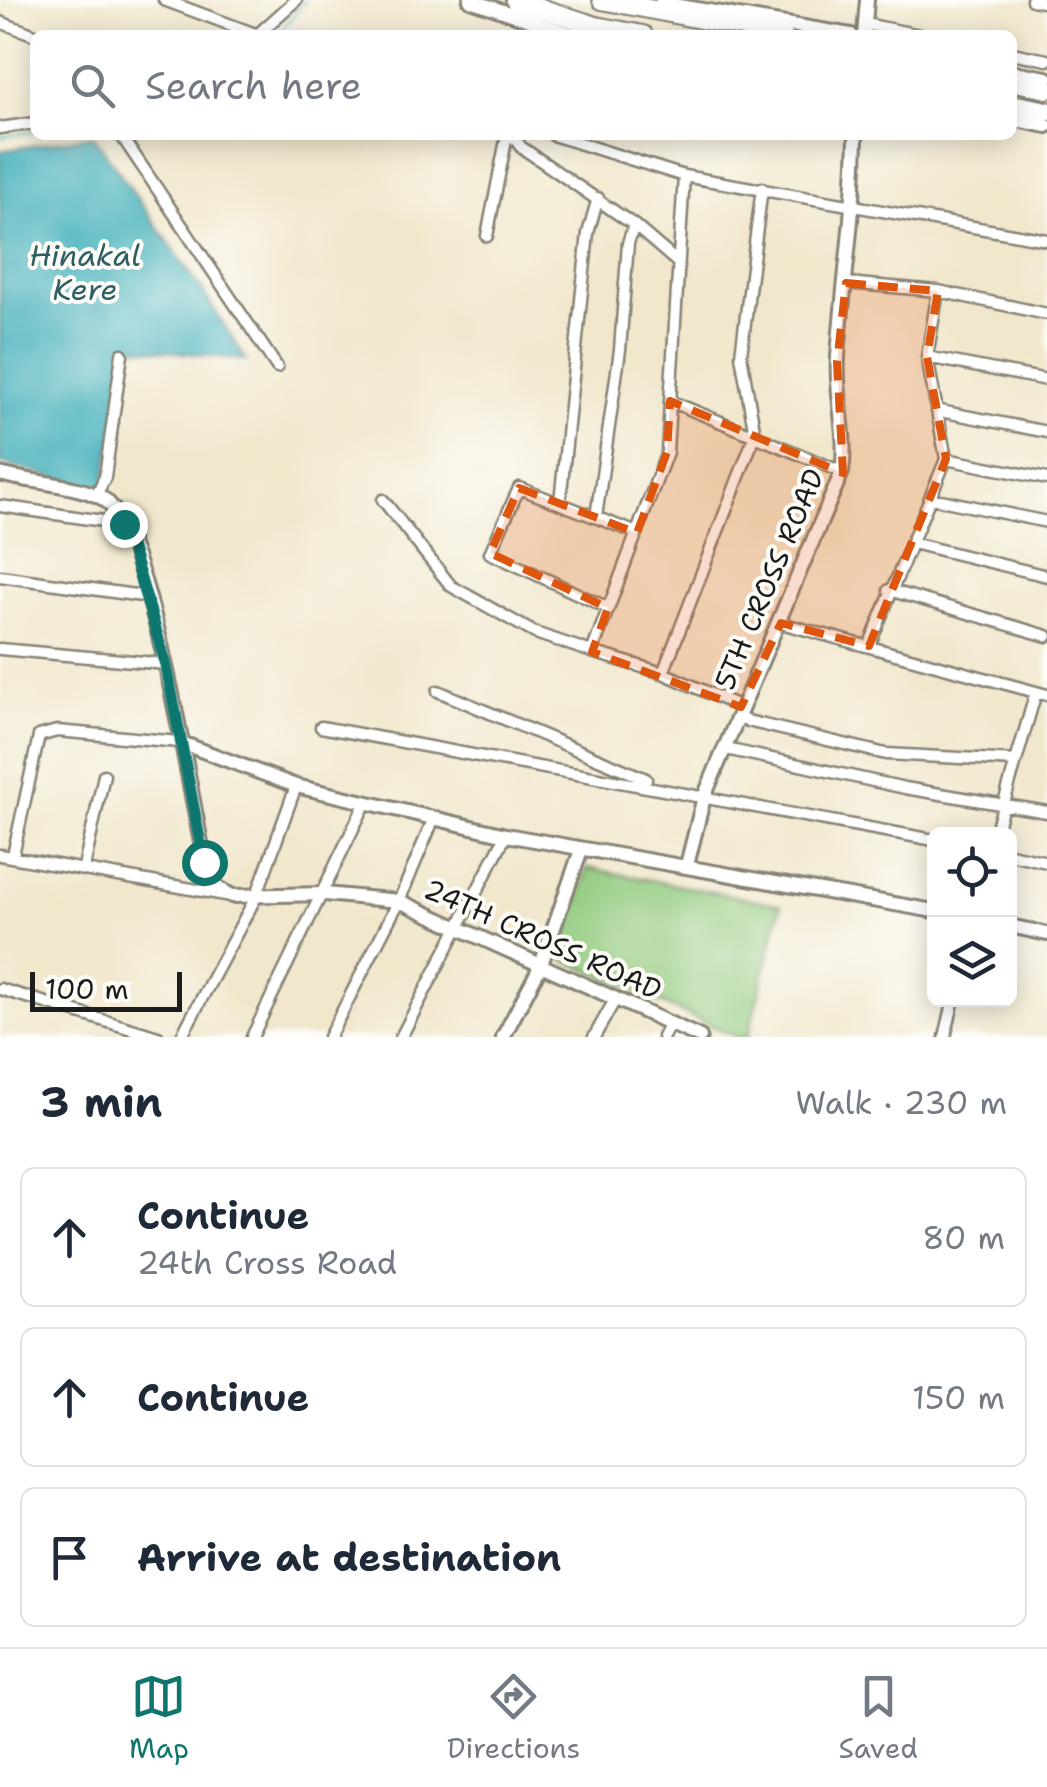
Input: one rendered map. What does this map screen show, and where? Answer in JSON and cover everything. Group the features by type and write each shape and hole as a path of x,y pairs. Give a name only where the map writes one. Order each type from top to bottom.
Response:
{"highway":[{"path":"515,0 617,30"},
{"path":"602,0 757,30"},
{"path":"1017,83 1047,88"},
{"path":"1017,105 1047,111"}],"street":[{"path":"164,0 244,30"},
{"path":"263,30 296,0"},
{"path":"470,0 559,30"},
{"path":"644,0 821,30"},
{"path":"865,30 867,0"},
{"path":"1032,0 1047,3"},
{"path":"0,22 30,33"},
{"path":"1017,55 1047,60"},
{"path":"1017,73 1047,78"},
{"path":"1017,119 1047,126"},
{"path":"0,128 30,124"},
{"path":"124,140 277,367"},
{"path":"487,236 508,140"},
{"path":"514,140 598,198 676,261"},
{"path":"569,140 684,176 1047,240"},
{"name":"5TH CROSS ROAD","path":"687,864 704,797 842,472 846,435 837,362 855,204 856,140"},
{"path":"592,652 668,452 676,261 684,176"},
{"path":"662,673 755,434 742,356 762,188"},
{"path":"560,502 588,233 598,198"},
{"path":"596,517 620,350 628,243 634,225"},
{"path":"846,284 938,291 1047,314"},
{"path":"869,646 946,459 928,358 938,291"},
{"path":"96,496 105,476 122,354"},
{"path":"928,358 1047,380"},
{"path":"670,401 842,472"},
{"path":"940,411 1047,432"},
{"path":"946,459 1047,478"},
{"path":"0,474 96,496 124,524 166,664 208,874 214,885 232,896"},
{"path":"608,608 490,553 520,488 637,532"},
{"path":"931,498 1047,522"},
{"path":"383,500 451,586 535,633 662,673 740,713 886,754 1016,761"},
{"path":"0,506 124,524"},
{"path":"912,543 1047,576"},
{"path":"0,576 149,597"},
{"path":"889,590 1047,636"},
{"path":"781,622 1042,694 1016,761 997,827"},
{"path":"0,649 166,664"},
{"path":"438,692 666,787"},
{"path":"321,727 666,787 927,839"},
{"path":"232,896 176,889 84,867 6,855 39,736 57,731 179,742 296,786 506,835 687,864 927,910"},
{"path":"726,749 905,788 1047,812"},
{"path":"84,867 104,776"},
{"path":"181,1037 256,897 296,786"},
{"path":"252,1037 325,894 366,802"},
{"path":"329,1037 399,901 434,818"},
{"path":"401,1037 506,835"},
{"path":"503,1037 540,966 581,850"},
{"path":"1017,856 1047,862"},
{"name":"24TH CROSS ROAD","path":"232,896 325,894 399,901 700,1037"},
{"path":"1017,928 1047,934"},
{"path":"0,989 158,1037"},
{"path":"594,1037 616,998"},
{"path":"945,1037 952,1007"},
{"path":"662,1037 670,1023"}],"highlighted area":[{"path":"846,283 938,291 927,357 946,459 869,646 781,623 741,707 592,652 608,608 490,553 519,488 637,533 667,452 670,401 843,473 837,362"}],"green space":[{"path":"587,868 781,905 748,1037 737,1037 560,958"}],"water":[{"name":"Hinakal Kere","path":"64,140 97,140 246,360 131,347 103,491 0,463 0,151"}],"waterway":[{"path":"282,30 304,0"},
{"path":"0,137 30,132"}],"route":[{"path":"124,524 166,664 204,862"}]}
